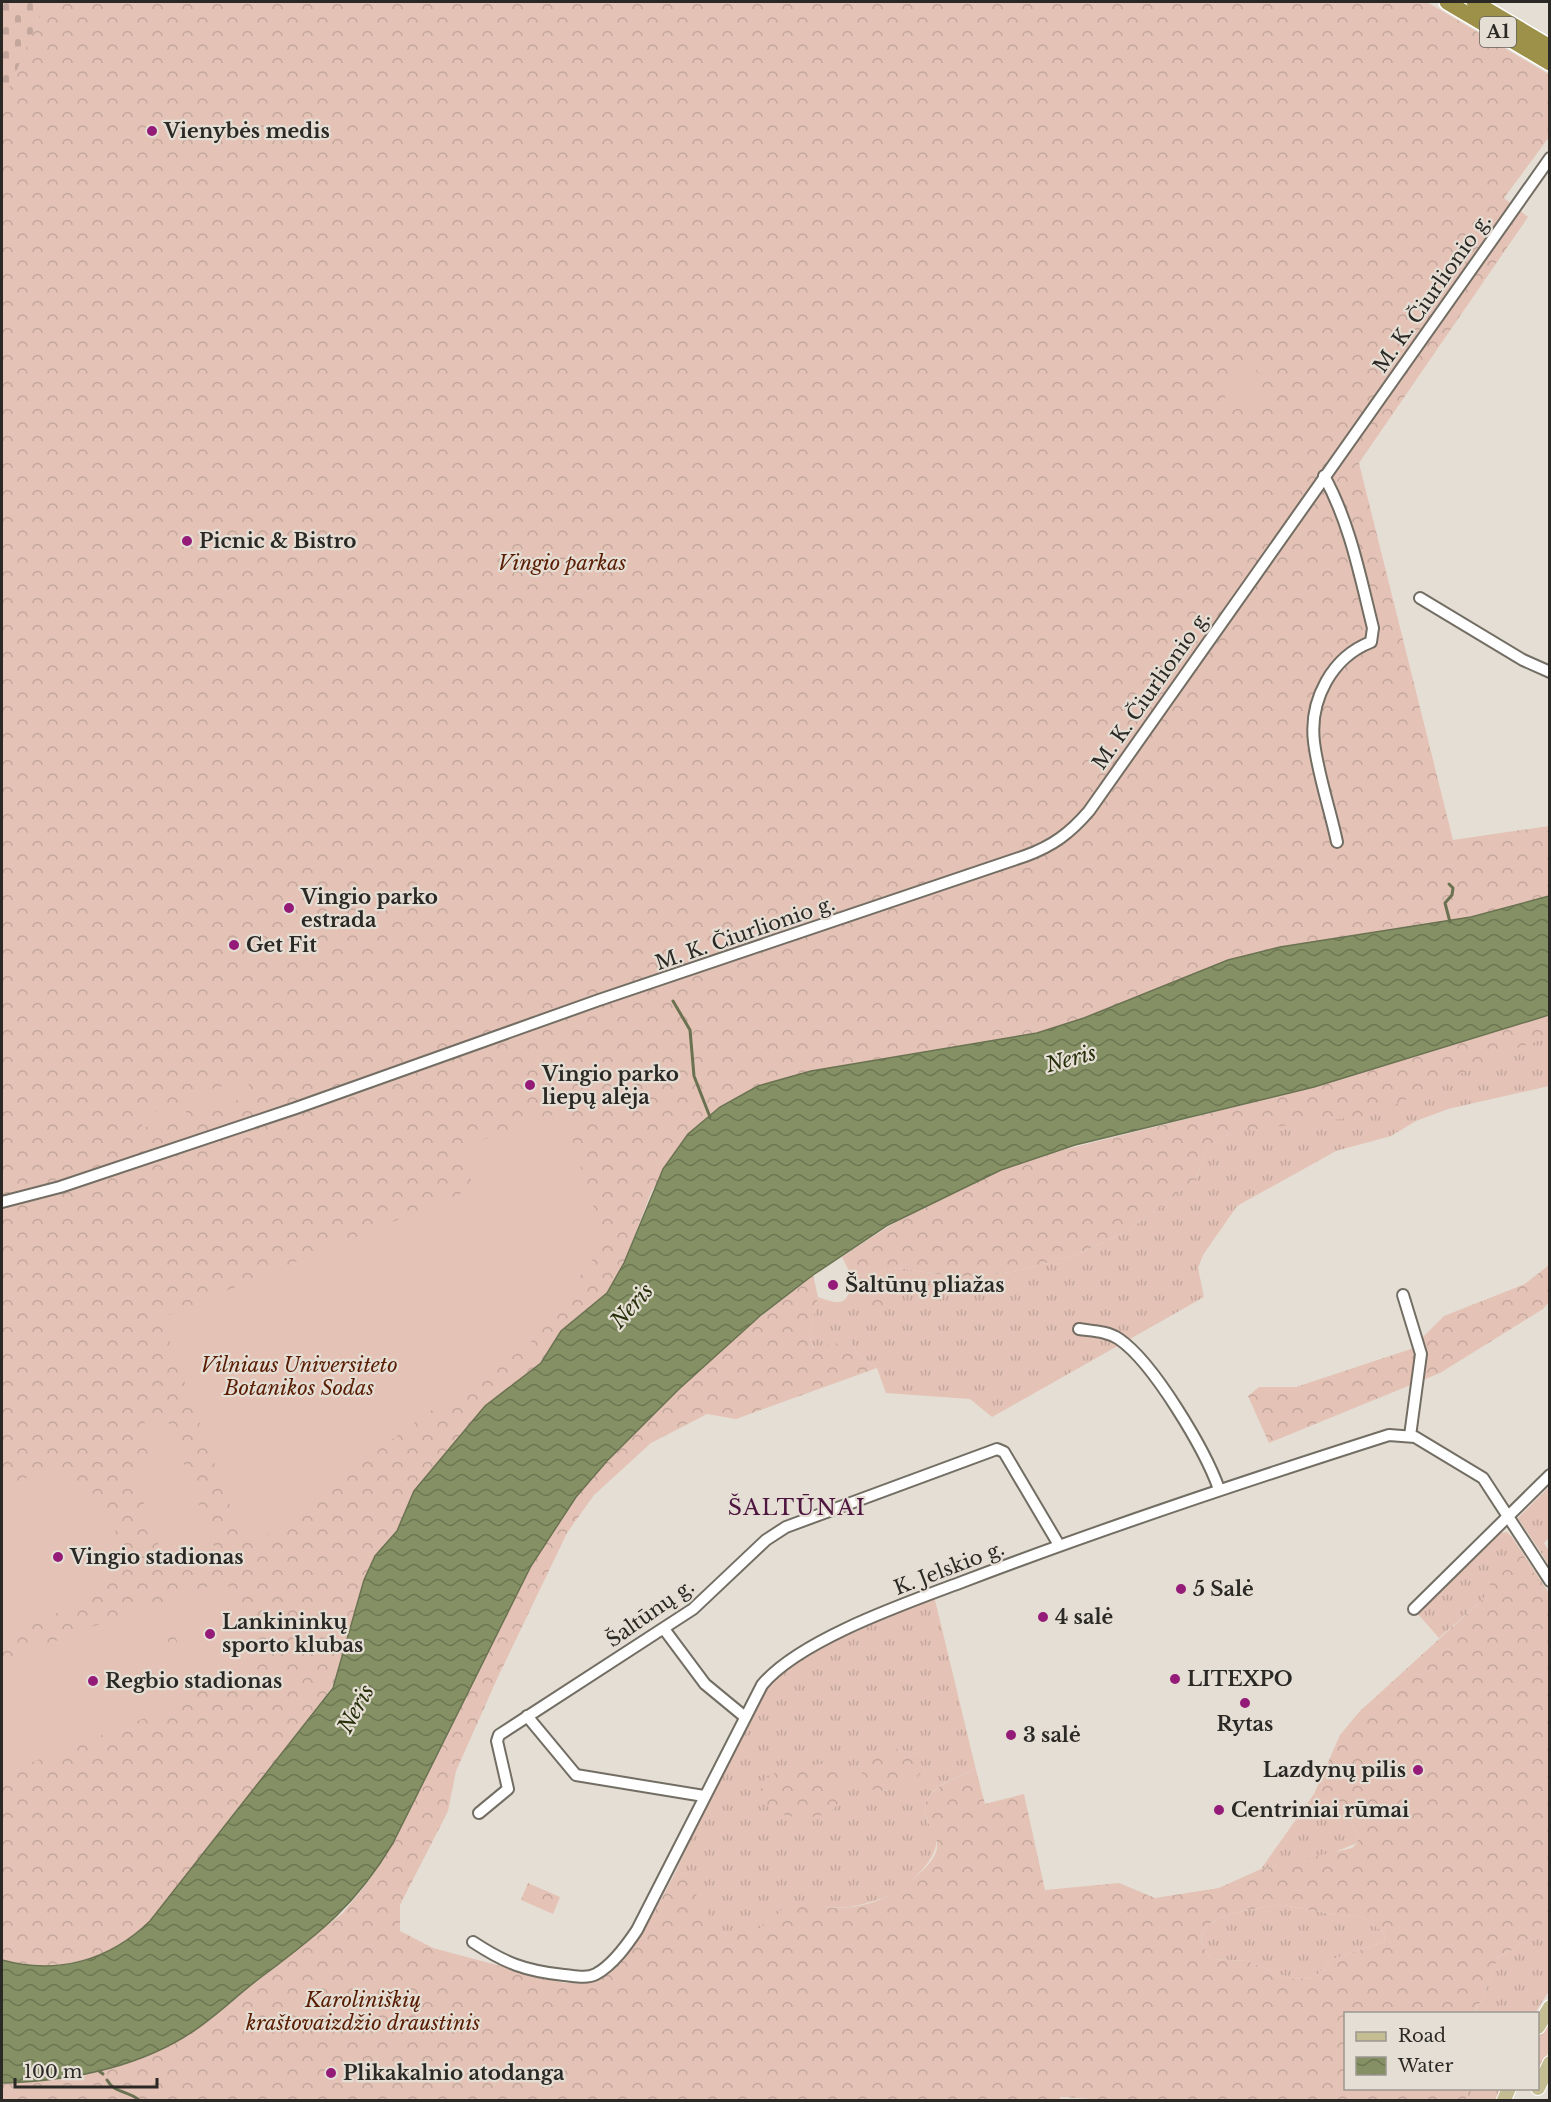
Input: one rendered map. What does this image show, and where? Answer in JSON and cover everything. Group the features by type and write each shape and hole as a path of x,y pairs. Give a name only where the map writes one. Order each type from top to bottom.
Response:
{"highway":[{"name":"A1","path":"1447,2 1550,63"},
{"name":"A1","path":"1474,2 1550,47"}],"main road":[{"path":"1539,2025 1550,2007"},
{"path":"1539,2084 1550,2063"}],"street":[{"name":"M. K. Čiurlionio g.","path":"2,1202 60,1187 296,1108 599,1000 1025,856 1065,836 1089,811 1550,158"},
{"path":"1324,476 1336,498 1351,539 1373,628 1371,642 1358,647 1342,659 1328,675 1315,722 1314,742 1337,842"},
{"path":"1420,598 1523,660 1550,672"},
{"path":"1403,1295 1421,1354 1410,1436 1483,1478 1550,1581"},
{"path":"1078,1329 1107,1333 1120,1340 1138,1358 1196,1440 1212,1470 1219,1490"},
{"name":"K. Jelskio g.","path":"473,1942 499,1959 532,1972 582,1977 596,1974 620,1952 638,1930 762,1685 786,1661 880,1614 1059,1545 1389,1435 1410,1436"},
{"name":"Šaltūnų g.","path":"479,1813 508,1789 498,1738 527,1716 693,1609 766,1540 786,1527 997,1449 1004,1452 1059,1545"},
{"path":"1414,1609 1550,1475"},
{"path":"664,1629 705,1684 745,1717"},
{"path":"527,1716 576,1775 704,1796"}],"green space":[{"name":"Vingio parkas","path":"2,2 1427,2 1550,75 1549,137 1504,198 1528,217 1359,463 1453,840 1549,826 1549,896 1471,917 1280,947 1228,960 1084,1018 1037,1033 811,1071 758,1086 720,1107 652,1190 624,1263 607,1293 561,1331 541,1363 485,1406 414,1491 397,1531 369,1568 337,1678 319,1708 150,1921 134,1935 99,1955 81,1961 43,1965 2,1960"},
{"path":"2,2 46,2 9,88 2,90"},
{"path":"1253,362 1266,398 1229,412 1221,381"},
{"path":"1549,1015 1549,1037 1509,1051 1373,1115 1231,1132 1206,1149 1197,1177 1159,1208 1124,1233 1075,1255 1013,1272 959,1277 898,1268 852,1277 842,1257 865,1241 937,1200 987,1176 1039,1156 1314,1087"},
{"path":"1549,1037 1549,1086 1448,1109 1416,1121 1391,1136 1336,1151 1237,1206 1203,1255 1198,1268 1204,1297 992,1417 970,1399 886,1393 877,1368 859,1356 850,1341 814,1349 809,1336 818,1297 833,1302 843,1301 849,1293 852,1277 898,1268 959,1277 1013,1272 1075,1255 1124,1233 1159,1208 1197,1177 1206,1149 1231,1132"},
{"path":"247,1080 252,1096 193,1112 188,1095"},
{"path":"184,1103 187,1115 143,1128 140,1116"},
{"name":"Vilniaus Universiteto Botanikos Sodas","path":"563,1111 605,1243 528,1346 426,1414 267,1534 244,1543 161,1318 474,1188 460,1148"},
{"path":"1549,1265 1549,1302 1543,1309 1440,1373 1269,1443 1248,1396 1259,1387 1296,1387 1411,1349 1444,1316 1525,1284"},
{"name":"Karoliniškių kraštovaizdžio draustinis","path":"813,1275 818,1297 809,1336 813,1348 850,1341 859,1356 877,1368 736,1419 707,1414 651,1443 594,1495 567,1533 456,1771 448,1811 400,1905 400,1931 433,1948 564,1983 585,1980 603,1971 619,1959 645,1927 676,1871 688,1874 694,1879 697,1899 723,1933 740,1934 754,1931 794,1903 803,1902 834,1908 869,1903 898,1890 929,1864 936,1852 937,1844 925,1811 926,1802 938,1787 976,1770 985,1804 1024,1794 1045,1890 1119,1883 1155,1898 1219,1888 1261,1869 1352,1848 1357,1843 1359,1835 1344,1811 1314,1794 1340,1735 1359,1712 1482,1600 1489,1590 1491,1580 1522,1553 1549,1600 1550,1909 1540,1926 1529,1938 1498,1957 1483,1998 1474,2012 1344,2012 1344,2090 1467,2090 1466,2100 1107,2100 1061,2097 1059,2100 2,2100 2,2083 61,2079 99,2071 154,2053 191,2033 343,1913 368,1882 393,1843 517,1590 551,1532 607,1460 639,1426 742,1332","holes":["1283,1905 1337,1915 1361,1916 1385,1933 1384,1942 1333,1959 1314,1978 1291,1979 1247,1961 1213,1959 1203,1945 1202,1933 1209,1924 1238,1912"]},
{"path":"893,1286 895,1307 862,1311 860,1289"},
{"path":"165,1413 216,1552 167,1569 132,1470 158,1461 144,1421"},
{"name":"Vingio stadionas","path":"43,1471 64,1476 83,1485 98,1499 110,1516 116,1534 117,1554 111,1574 98,1592 68,1608 2,1636 2,1489"},
{"path":"1549,1487 1549,1538 1544,1543 1549,1551 1549,1565 1518,1518"},
{"path":"1507,1532 1549,1593 1549,1600 1522,1554 1482,1600 1439,1638 1418,1614 1501,1533"},
{"name":"Lankininkų sporto klubas","path":"226,1580 258,1663 194,1687 163,1604"},
{"path":"934,1596 976,1770 942,1784 929,1797 925,1814 935,1835 936,1846 927,1863 913,1879 897,1891 875,1901 851,1907 791,1904 764,1926 754,1931 736,1935 727,1934 696,1920 688,1874 676,1871 715,1783 769,1685 791,1661","holes":["898,1749 918,1755 886,1791 867,1788"]},
{"name":"Regbio stadionas","path":"153,1603 191,1700 2,1774 2,1662"},
{"path":"898,1749 918,1755 923,1768 919,1775 907,1785 891,1790 867,1788 862,1773 864,1767 875,1757"},
{"path":"830,1763 841,1777 842,1791 837,1805 828,1813 815,1817 784,1814 771,1809 763,1800 761,1789 768,1776 787,1768"},
{"path":"1314,1794 1344,1811 1359,1835 1357,1843 1330,1854 1261,1869"},
{"path":"528,1883 560,1897 553,1914 521,1900"},
{"path":"1283,1905 1337,1915 1361,1916 1385,1933 1384,1942 1333,1959 1314,1978 1291,1979 1247,1961 1213,1959 1203,1945 1202,1933 1210,1924 1222,1917"},
{"path":"1549,1909 1549,1991 1536,2012 1474,2012 1483,1998 1498,1957 1529,1938 1545,1918"},
{"path":"1549,2021 1549,2050 1539,2075 1539,2037"},
{"path":"1467,2090 1502,2090 1498,2100 1466,2100"}],"water":[{"name":"Neris","path":"1549,896 1549,1015 1314,1087 1075,1145 1001,1170 888,1225 813,1275 761,1315 679,1389 607,1461 576,1497 531,1566 393,1843 365,1884 336,1916 211,2018 170,2045 125,2064 101,2071 52,2079 2,2083 2,1960 43,1966 81,1961 117,1946 150,1921 333,1688 364,1580 375,1556 397,1531 414,1491 485,1406 541,1363 561,1331 607,1293 624,1263 663,1169 688,1134 720,1107 758,1086 811,1071 1037,1033 1084,1018 1228,960 1280,947 1471,917"}],"waterway":[{"path":"1449,884 1453,888 1452,895 1445,903 1450,922"},
{"path":"673,1001 690,1030 694,1076 710,1117"},
{"path":"99,2071 103,2074"},
{"path":"107,2080 118,2090 139,2100"}],"place":[{"name":"Vienybės medis","path":"152,131"},
{"name":"Picnic & Bistro","path":"187,541"},
{"name":"Vingio parko estrada","path":"289,908"},
{"name":"Get Fit","path":"234,945"},
{"name":"Vingio parko liepų alėja","path":"530,1085"},
{"name":"Šaltūnų pliažas","path":"833,1285"},
{"name":"Vingio stadionas","path":"58,1557"},
{"name":"5 Salė","path":"1181,1589"},
{"name":"4 salė","path":"1043,1617"},
{"name":"Lankininkų sporto klubas","path":"210,1634"},
{"name":"LITEXPO","path":"1175,1679"},
{"name":"Regbio stadionas","path":"93,1681"},
{"name":"Rytas","path":"1245,1703"},
{"name":"3 salė","path":"1011,1735"},
{"name":"Lazdynų pilis","path":"1418,1770"},
{"name":"Centriniai rūmai","path":"1219,1810"},
{"name":"Plikakalnio atodanga","path":"331,2073"}],"district":[{"name":"ŠALTŪNAI","path":"797,1507"}]}
